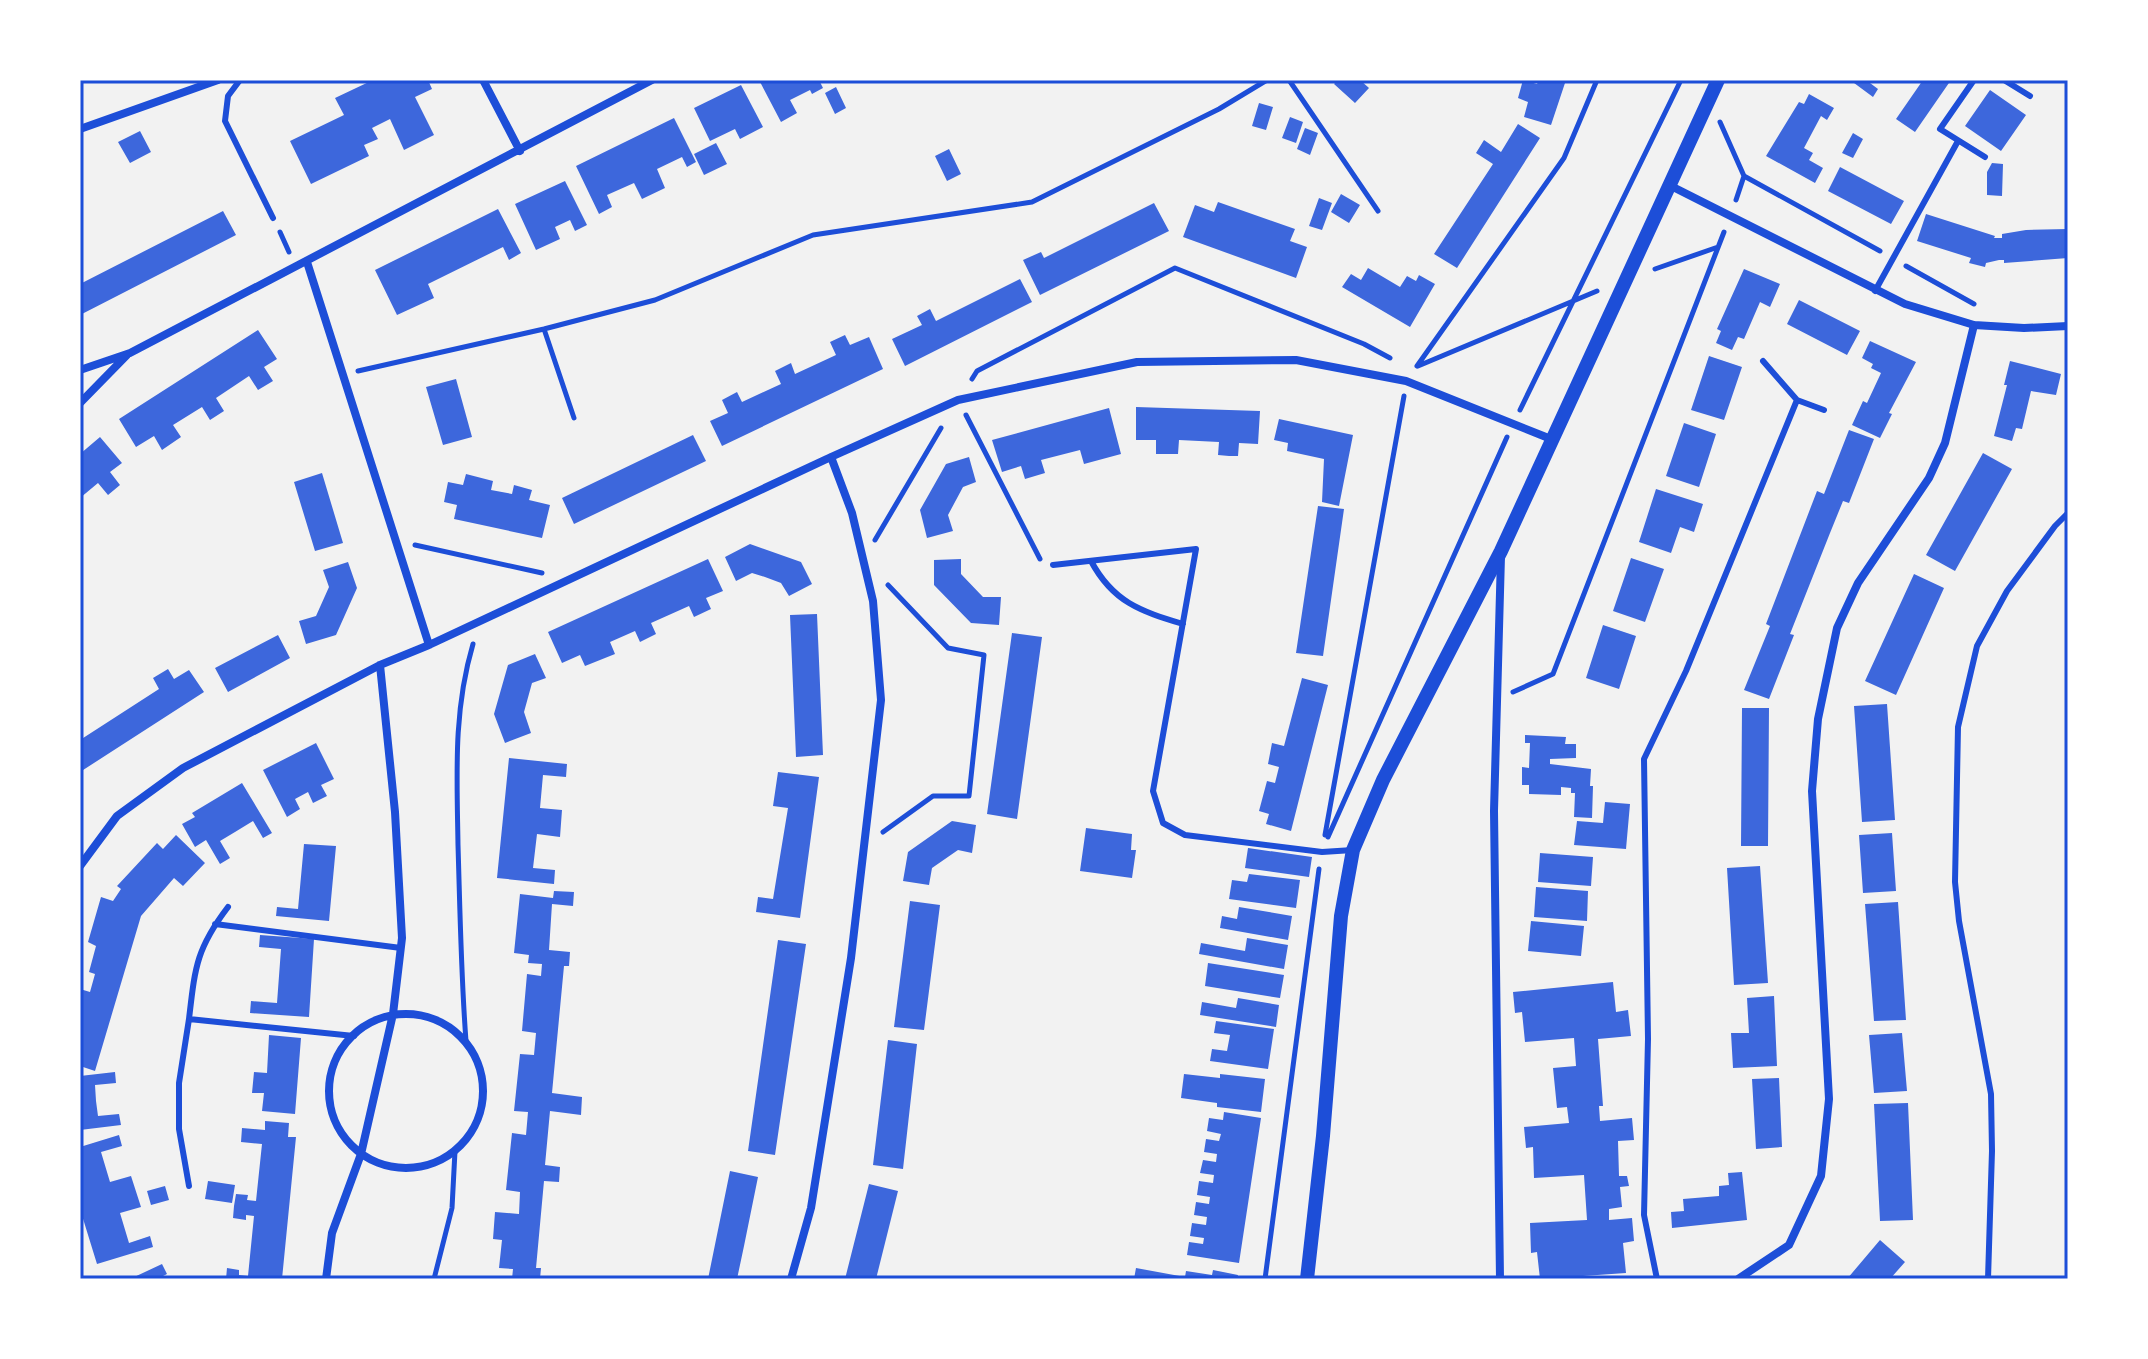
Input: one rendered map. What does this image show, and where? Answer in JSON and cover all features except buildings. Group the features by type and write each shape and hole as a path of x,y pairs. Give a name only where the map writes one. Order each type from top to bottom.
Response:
{"street":[{"path":"80,129 218,80"},
{"path":"483,80 520,151"},
{"path":"80,370 130,353 652,80"},
{"path":"1307,1279 1323,1136 1341,916 1353,850 1383,780 1501,551 1718,80"},
{"path":"1669,185 1875,291 1919,309 1974,325 2024,328 2068,326"},
{"path":"307,262 429,645"},
{"path":"1738,1279 1789,1245 1821,1176 1829,1099 1812,791 1818,719 1837,628 1858,583 1929,478 1945,443 1974,325"},
{"path":"80,403 130,353"},
{"path":"80,866 117,816 183,768 380,665 958,400 1137,362 1296,360 1406,381 1551,439"},
{"path":"791,1279 811,1208 851,958 881,700 873,601 852,513 831,457"},
{"path":"1500,1279 1494,811 1501,551"},
{"path":"326,1279 332,1233 361,1154 393,1014 401,948 400,874 380,665"},
{"path":"393,1014 421,1014 440,1021 466,1041 482,1071 483,1101 473,1130 455,1151 431,1165 399,1168 373,1161 344,1137 331,1109 330,1077 343,1046 366,1024 393,1014"}],"lane":[{"path":"240,80 228,96 225,121 273,218"},
{"path":"1974,80 1940,129 1985,157"},
{"path":"2004,80 2030,96"},
{"path":"1875,291 1958,141"},
{"path":"1763,361 1797,400 1824,410"},
{"path":"1657,1279 1644,1215 1648,1024 1644,759 1686,671 1797,400"},
{"path":"1988,1279 1991,1094 1959,921 1955,882 1958,727 1977,646 2007,591 2068,513"},
{"path":"1053,565 1196,549 1153,791 1163,823 1185,835 1322,852 1353,850"},
{"path":"1091,561 1101,580 1126,603 1183,624"},
{"path":"189,1186 179,1129 179,1083 195,969 207,935 228,907"},
{"path":"215,924 401,948"},
{"path":"189,1019 354,1036"}],"path":[{"path":"342,375 655,300 813,235 1032,202 1219,109 1267,80"},
{"path":"1289,80 1378,211"},
{"path":"1265,1279 1322,852 1406,381 1564,158 1597,80"},
{"path":"1322,852 1513,424 1681,80"},
{"path":"1709,99 1744,176 1975,305"},
{"path":"1497,698 1553,674 1744,176"},
{"path":"273,218 296,268"},
{"path":"1406,364 1416,367 1628,278 1718,247"},
{"path":"864,846 933,796 969,796 984,655 948,648 864,560 977,371 1175,268 1364,344 1396,361"},
{"path":"544,329 574,418"},
{"path":"958,400 1041,562 1053,565"},
{"path":"395,541 571,579"},
{"path":"466,1041 461,972 456,738 461,685 473,645 490,616"},
{"path":"434,1279 452,1208 455,1151"}]}
